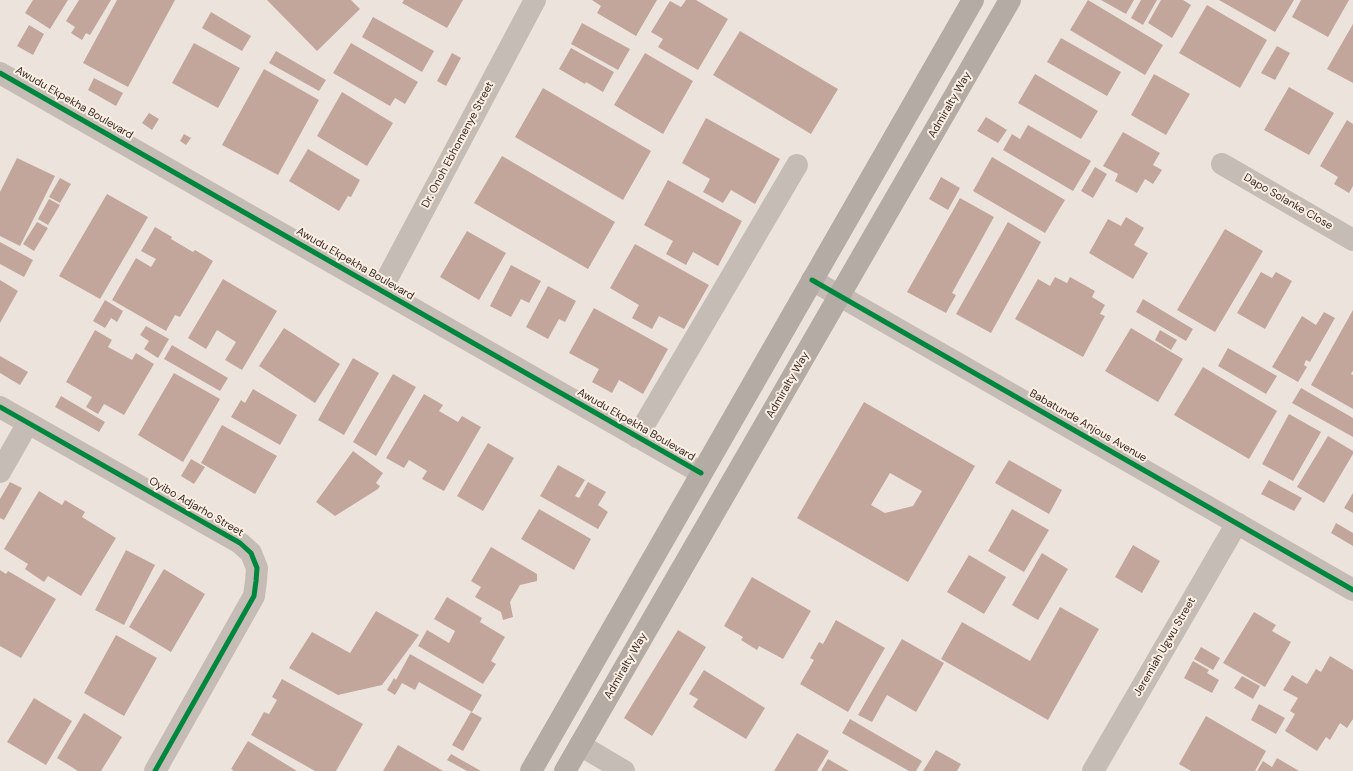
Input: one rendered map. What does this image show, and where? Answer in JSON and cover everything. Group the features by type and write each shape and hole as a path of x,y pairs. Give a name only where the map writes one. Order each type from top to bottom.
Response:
{"main road":[{"path":"531,771 973,0"},
{"name":"Admiralty Way","path":"565,771 1010,0"}],"street":[{"name":"Dr. Onoh Ebhomenye Street","path":"381,290 534,0"},
{"name":"Awudu Ekpekha Boulevard","path":"0,72 701,473"},
{"name":"Dapo Solanke Close","path":"1222,164 1353,240"},
{"path":"638,437 796,165"},
{"name":"Babatunde Anjous Avenue","path":"812,280 1353,590"},
{"name":"Oyibo Adjarho Street","path":"0,407 240,542 251,553 257,568 254,596 155,771"},
{"path":"0,472 28,423"},
{"name":"Jeremiah Ugwu Street","path":"1093,771 1238,523"},
{"path":"580,745 624,771"}],"building":[{"path":"33,0 68,0 50,29 25,13"},
{"path":"79,0 111,0 90,35 86,33 82,40 71,33 75,27 66,21"},
{"path":"117,0 175,0 128,87 83,63"},
{"path":"267,0 351,0 360,9 317,51"},
{"path":"404,0 463,0 447,28 402,3"},
{"path":"592,0 657,0 636,36 597,13 601,6"},
{"path":"686,0 696,0 728,19 698,70 658,47 663,39 651,32 670,1 681,7"},
{"path":"1088,0 1163,45 1145,75 1070,30"},
{"path":"1101,0 1134,0 1126,14"},
{"path":"1141,0 1157,0 1143,25 1131,18"},
{"path":"1161,0 1183,0 1191,5 1172,38 1148,23"},
{"path":"1219,0 1294,0 1275,32"},
{"path":"1301,0 1349,0 1328,37 1292,17"},
{"path":"1207,5 1267,40 1240,88 1179,53"},
{"path":"211,12 251,36 242,51 202,28"},
{"path":"373,17 434,51 422,72 362,37"},
{"path":"582,23 630,49 618,70 571,44"},
{"path":"1353,24 1353,83 1327,69"},
{"path":"29,25 44,34 33,55 17,46"},
{"path":"740,31 838,89 811,134 713,75"},
{"path":"1061,38 1121,72 1107,96 1047,62"},
{"path":"194,43 240,68 218,108 172,83"},
{"path":"351,43 418,82 405,104 395,98 390,106 333,73"},
{"path":"1277,46 1290,53 1275,80 1261,73"},
{"path":"571,48 614,72 603,92 586,82 585,84 559,69"},
{"path":"276,51 326,80 319,91 269,63"},
{"path":"452,53 461,58 446,86 437,81"},
{"path":"645,53 693,81 663,134 614,105"},
{"path":"264,69 319,100 278,175 222,145"},
{"path":"1035,74 1098,111 1081,139 1018,103"},
{"path":"1154,74 1190,94 1166,135 1131,115"},
{"path":"94,78 123,93 116,106 88,90"},
{"path":"1289,87 1334,113 1309,155 1264,130"},
{"path":"543,88 651,151 623,200 515,137"},
{"path":"342,92 393,123 367,166 317,136"},
{"path":"149,113 159,119 152,130 142,123"},
{"path":"986,117 1007,130 998,143 977,131"},
{"path":"706,118 780,159 755,204 731,190 723,203 703,192 710,179 682,163"},
{"path":"1347,120 1353,124 1353,186 1349,193 1334,184 1338,177 1320,166"},
{"path":"1028,125 1091,161 1073,191 1003,150 1012,134 1020,139"},
{"path":"1123,132 1160,153 1153,165 1162,170 1153,184 1145,179 1137,193 1115,181 1118,174 1103,166"},
{"path":"184,134 191,138 186,145 180,141"},
{"path":"308,149 360,180 351,197 348,196 339,211 289,181"},
{"path":"502,156 615,222 588,269 474,203"},
{"path":"992,157 1065,200 1045,233 973,191"},
{"path":"17,158 55,176 20,246 0,236 0,192"},
{"path":"1095,167 1107,174 1093,198 1081,191"},
{"path":"941,177 960,188 948,210 929,199"},
{"path":"60,178 71,184 60,203 49,197"},
{"path":"668,180 742,221 718,266 693,252 686,265 666,254 673,241 644,225"},
{"path":"107,194 148,217 100,299 59,276"},
{"path":"960,198 994,217 952,293 956,295 946,313 907,292"},
{"path":"49,199 60,205 48,225 38,219"},
{"path":"1126,217 1144,228 1134,245 1148,253 1133,279 1089,253 1108,219 1121,226"},
{"path":"37,222 48,228 34,251 23,244"},
{"path":"1008,222 1041,242 991,333 956,314"},
{"path":"155,227 172,237 171,239 193,252 195,250 213,261 180,317 175,315 166,331 112,300 136,258 151,267 156,259 141,251"},
{"path":"1225,229 1263,251 1215,332 1177,310"},
{"path":"467,231 506,253 479,300 440,277"},
{"path":"0,242 33,260 24,277 0,264"},
{"path":"635,244 709,285 684,329 659,316 652,329 632,318 639,305 610,288"},
{"path":"511,265 541,281 529,303 521,299 511,317 490,306"},
{"path":"1261,272 1272,278 1276,272 1292,281 1265,329 1237,313"},
{"path":"1055,277 1067,283 1070,277 1095,291 1092,297 1105,305 1100,314 1105,316 1083,357 1015,319 1038,279 1050,286"},
{"path":"223,279 277,311 242,370 225,360 236,342 217,330 206,349 188,338"},
{"path":"0,280 18,291 0,323"},
{"path":"548,286 576,301 565,322 559,319 548,339 526,327"},
{"path":"1143,299 1193,329 1186,341 1136,312"},
{"path":"105,300 123,311 117,322 111,318 105,328 93,321"},
{"path":"594,308 668,349 643,394 619,380 612,393 592,382 599,369 569,353"},
{"path":"1353,310 1353,371 1351,374 1353,375 1353,409 1311,385"},
{"path":"1324,312 1335,318 1310,362 1306,360 1304,365 1307,367 1298,382 1272,367 1302,316 1316,325"},
{"path":"146,326 169,339 158,358 144,349 149,341 140,335"},
{"path":"284,328 340,364 315,403 259,366"},
{"path":"1131,328 1183,359 1158,402 1105,371"},
{"path":"95,330 112,340 108,347 132,360 136,353 154,364 124,415 104,404 98,414 86,407 92,397 66,382"},
{"path":"1160,330 1177,340 1171,350 1155,340"},
{"path":"172,345 228,378 220,391 164,359"},
{"path":"1228,348 1277,376 1266,394 1218,366"},
{"path":"0,356 28,372 20,385 0,373"},
{"path":"353,358 379,373 344,435 318,420"},
{"path":"1203,367 1277,411 1249,459 1174,415"},
{"path":"174,373 220,399 183,462 138,435"},
{"path":"393,374 416,387 376,456 353,442"},
{"path":"1301,388 1353,418 1353,437 1292,403"},
{"path":"253,389 297,415 280,445 231,417 241,400 245,403"},
{"path":"424,394 443,405 439,411 458,422 462,416 481,427 444,491 422,479 427,471 409,460 404,468 386,458"},
{"path":"61,396 105,422 99,432 55,407"},
{"path":"864,402 975,466 908,582 797,518","holes":["890,473 922,491 913,506 885,513 871,505"]},
{"path":"1289,414 1321,432 1293,481 1262,464"},
{"path":"222,425 277,456 255,494 201,463"},
{"path":"1328,436 1353,451 1353,454 1324,503 1297,487"},
{"path":"488,443 514,458 483,511 457,496"},
{"path":"353,451 383,473 376,483 380,486 378,489 335,516 316,502"},
{"path":"191,459 205,467 194,484 181,476"},
{"path":"1009,460 1062,490 1049,514 995,483"},
{"path":"558,465 585,480 575,496 579,498 588,482 606,492 598,505 608,512 598,529 540,496"},
{"path":"1269,480 1302,498 1294,511 1261,494"},
{"path":"10,482 22,488 4,520 0,518 0,499"},
{"path":"39,491 62,505 65,500 85,512 82,517 116,538 81,596 48,576 44,582 25,569 28,564 4,549"},
{"path":"1353,493 1353,513 1344,508"},
{"path":"539,509 591,539 574,570 521,539"},
{"path":"1012,509 1049,530 1024,572 988,551"},
{"path":"1336,523 1353,533 1353,546 1331,533"},
{"path":"1133,545 1160,561 1142,593 1115,577"},
{"path":"491,547 537,574 537,581 520,585 510,602 513,617 503,620 501,612 475,597 481,587 471,581"},
{"path":"126,550 155,565 124,625 95,610"},
{"path":"1042,553 1068,569 1038,620 1012,605"},
{"path":"969,555 1006,577 984,614 947,592"},
{"path":"164,569 205,594 171,652 129,627"},
{"path":"0,570 6,574 8,571 56,599 21,658 0,646"},
{"path":"752,577 811,611 783,659 759,646 757,650 741,640 743,637 724,626"},
{"path":"447,597 482,618 480,622 505,637 491,661 496,664 483,684 418,646 427,630 449,643 455,631 434,619"},
{"path":"1060,607 1099,629 1048,720 941,659 962,622 1030,661"},
{"path":"376,611 419,635 382,685 338,695 289,668 312,632 350,653"},
{"path":"1254,612 1276,625 1272,631 1291,642 1265,687 1223,663"},
{"path":"836,620 885,648 848,712 800,684 814,660 810,658 819,642 823,644"},
{"path":"678,630 706,647 652,736 624,718"},
{"path":"116,635 157,658 124,716 84,693"},
{"path":"902,639 944,663 916,712 887,695 872,722 858,715"},
{"path":"1201,647 1220,658 1213,670 1194,659"},
{"path":"410,654 482,695 472,712 419,682 415,690 402,683 395,695 387,690 394,678 396,680"},
{"path":"1330,656 1353,670 1353,719 1347,728 1340,723 1330,740 1326,737 1317,751 1285,731 1295,714 1290,711 1298,698 1283,690 1292,675 1307,684 1316,669 1321,672"},
{"path":"1193,661 1209,670 1207,673 1219,680 1212,693 1184,678"},
{"path":"704,670 765,708 746,739 693,707 698,699 689,694"},
{"path":"1242,676 1260,686 1253,699 1234,688"},
{"path":"282,679 363,724 336,771 315,771 251,735 264,712 269,714 277,700 272,697"},
{"path":"34,698 72,721 46,765 7,742"},
{"path":"1259,704 1285,718 1276,734 1251,720"},
{"path":"471,712 482,718 463,751 452,745"},
{"path":"84,713 122,737 101,771 78,771 57,758"},
{"path":"1206,716 1266,751 1255,771 1191,771 1179,764"},
{"path":"850,719 922,761 916,771 909,771 842,733"},
{"path":"797,733 829,751 817,771 774,771"},
{"path":"248,741 297,771 234,771 231,769"},
{"path":"398,745 443,771 383,771"},
{"path":"936,750 961,764 957,771 923,771"},
{"path":"451,754 481,771 467,771 447,760"},
{"path":"1277,758 1299,771 1257,771 1263,761 1272,767"},
{"path":"828,759 849,771 821,771"}],"cycle path":[{"path":"0,73 701,473"},
{"path":"812,280 1353,590"},
{"path":"0,407 240,543 251,553 257,568 254,596 155,771"}]}
